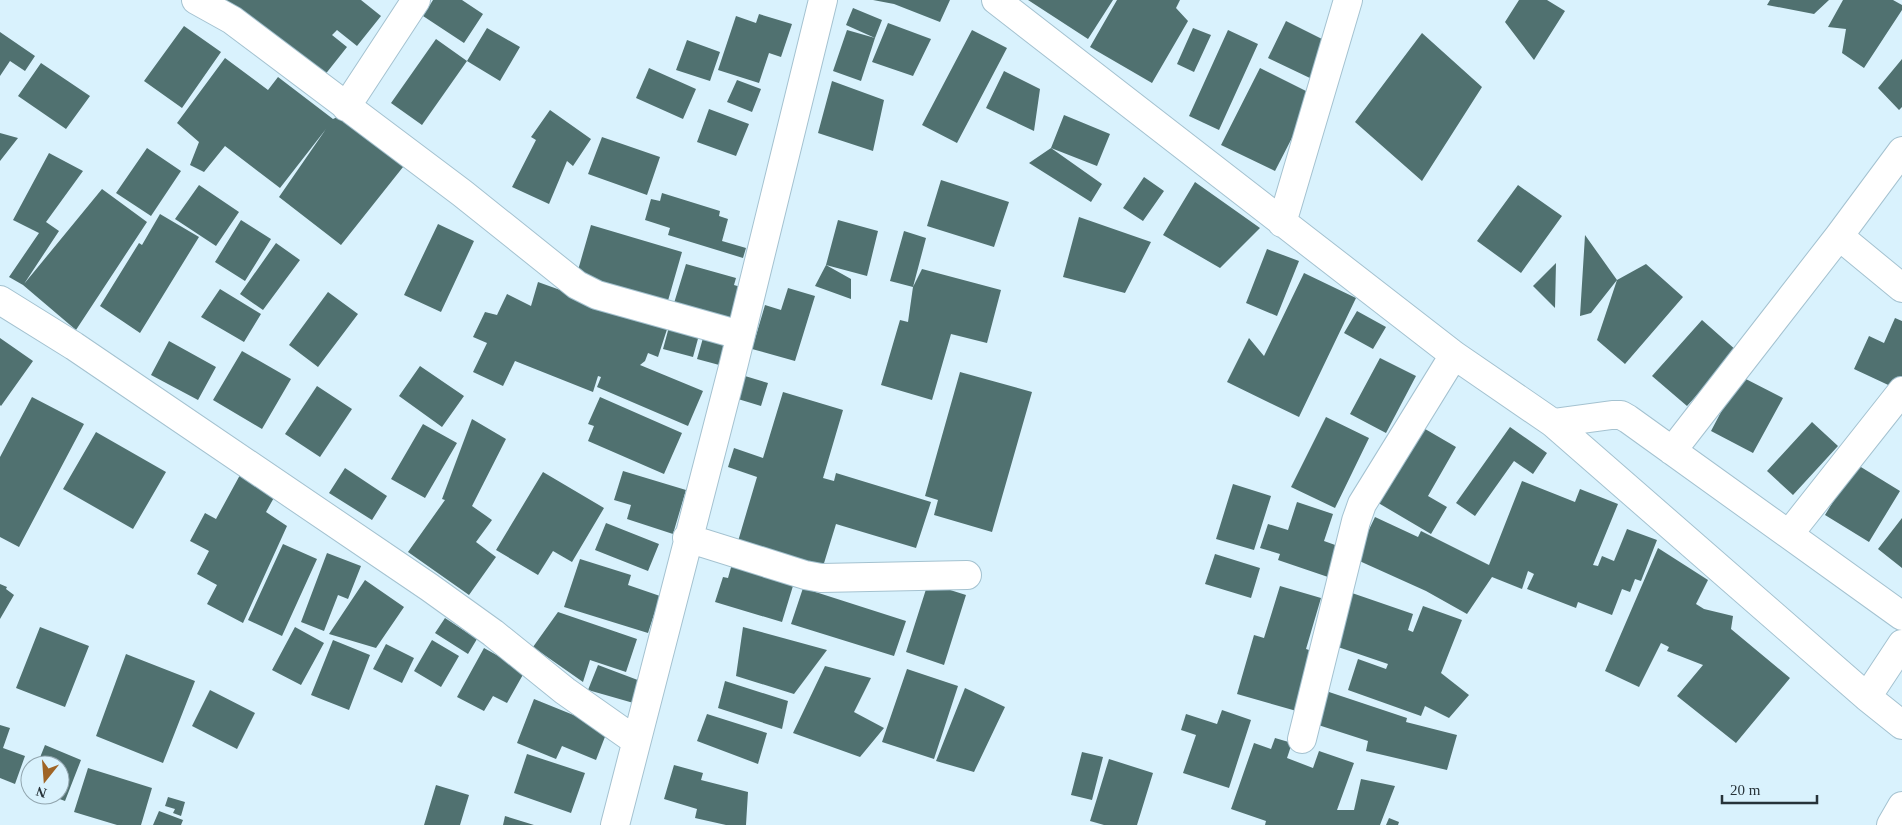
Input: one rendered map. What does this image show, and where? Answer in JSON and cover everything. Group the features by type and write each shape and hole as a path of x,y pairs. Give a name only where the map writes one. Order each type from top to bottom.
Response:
{"street":[{"path":"196,0 232,20 462,193 577,286 597,295 740,334"},
{"path":"346,107 416,0"},
{"path":"615,825 734,363 823,0"},
{"path":"996,0 1454,355 1553,423 1867,697 1902,725"},
{"path":"1282,223 1348,0"},
{"path":"1672,451 1839,236 1902,150"},
{"path":"1839,236 1902,288"},
{"path":"0,300 74,346 429,587 493,633 565,691 636,741"},
{"path":"1302,739 1356,521 1362,504 1454,355"},
{"path":"1789,534 1902,391"},
{"path":"1553,423 1621,415 1902,616"},
{"path":"688,538 805,575 821,578 967,575"},
{"path":"1867,697 1902,644"},
{"path":"1891,825 1902,806"}],"building":[{"path":"221,0 361,0 381,16 357,46 337,30 332,35 347,47 324,76"},
{"path":"433,0 462,0 483,14 464,43 423,16"},
{"path":"873,0 950,0 940,22 894,4"},
{"path":"1028,0 1113,0 1088,39"},
{"path":"1117,0 1180,0 1176,8 1188,21 1152,83 1090,47"},
{"path":"1519,0 1547,0 1565,11 1534,60 1505,22"},
{"path":"1770,0 1829,0 1814,14 1767,5"},
{"path":"1843,0 1893,0 1902,5 1902,10 1864,68 1842,53 1846,29 1828,27"},
{"path":"853,8 882,20 875,38 846,25"},
{"path":"759,14 792,24 781,57 769,53 759,83 718,70 736,16 756,23"},
{"path":"1286,21 1330,43 1312,79 1268,58"},
{"path":"888,23 931,39 913,76 872,62"},
{"path":"184,26 221,52 182,108 144,81"},
{"path":"487,28 520,47 500,81 467,61"},
{"path":"1193,28 1211,35 1194,72 1177,64"},
{"path":"847,30 875,38 861,81 833,71"},
{"path":"972,30 1007,48 957,143 922,125"},
{"path":"1228,30 1258,44 1219,130 1189,116"},
{"path":"0,32 35,56 25,71 10,61 0,76"},
{"path":"1422,33 1482,87 1422,181 1355,122"},
{"path":"436,39 467,61 422,125 391,103"},
{"path":"687,40 720,52 710,81 676,70"},
{"path":"225,58 268,90 278,77 333,119 344,114 407,162 341,245 279,197 326,129 280,188 225,146 204,172 190,165 199,142 177,123"},
{"path":"1902,59 1902,107 1899,110 1878,88"},
{"path":"41,63 90,96 66,129 18,96"},
{"path":"649,68 696,89 683,119 636,98"},
{"path":"1260,68 1314,95 1275,171 1221,145"},
{"path":"1004,71 1040,89 1034,131 986,108"},
{"path":"737,80 761,89 752,112 727,102"},
{"path":"832,81 884,100 873,151 818,133"},
{"path":"709,109 749,124 736,156 697,142"},
{"path":"550,110 591,139 573,166 567,161 549,204 512,187 536,140 531,137"},
{"path":"1064,115 1110,134 1097,166 1051,148"},
{"path":"0,133 18,138 0,161"},
{"path":"602,137 660,157 647,195 588,174"},
{"path":"147,148 181,171 151,216 116,193"},
{"path":"1051,148 1102,184 1091,202 1029,163"},
{"path":"49,153 83,171 46,222 59,231 24,284 102,189 147,222 76,330 23,285 9,277 39,233 13,220"},
{"path":"1144,177 1164,191 1143,221 1123,208"},
{"path":"941,180 1009,202 994,247 927,226"},
{"path":"1195,182 1260,228 1220,268 1163,235"},
{"path":"199,185 239,212 216,246 175,219"},
{"path":"1518,185 1562,216 1521,273 1477,241"},
{"path":"662,193 720,211 719,216 728,219 722,241 746,248 743,258 668,235 670,228 645,220 651,199 660,201"},
{"path":"160,214 199,237 140,333 100,306 139,243 142,245"},
{"path":"1079,217 1151,242 1125,293 1063,277"},
{"path":"241,220 271,239 245,281 215,262"},
{"path":"838,220 878,231 867,276 826,265"},
{"path":"438,224 474,241 441,312 404,295"},
{"path":"591,225 682,252 665,311 576,277"},
{"path":"904,231 926,238 913,287 890,281"},
{"path":"1585,235 1617,280 1591,313 1580,316"},
{"path":"276,243 300,260 263,310 240,294"},
{"path":"1267,249 1299,261 1277,316 1246,303"},
{"path":"1556,263 1555,308 1533,286"},
{"path":"686,264 736,278 734,285 744,288 731,331 671,313"},
{"path":"1646,264 1683,297 1625,364 1597,340 1617,280"},
{"path":"826,265 851,279 851,299 815,286"},
{"path":"922,269 1001,290 987,343 951,334 932,400 881,385 900,320 908,322 913,287"},
{"path":"1304,273 1356,298 1299,417 1227,382 1249,338 1264,356"},
{"path":"538,282 563,291 671,317 658,357 648,353 645,361 640,365 703,391 688,426 597,387 601,377 598,376 593,392 515,361 503,386 473,372 487,343 473,337 485,312 497,315 507,294 531,306"},
{"path":"788,288 815,296 795,361 752,349 765,305 781,310"},
{"path":"220,289 261,314 244,342 201,317"},
{"path":"328,292 358,314 318,367 289,345"},
{"path":"1357,311 1386,327 1373,349 1344,333"},
{"path":"1895,318 1902,321 1902,383 1899,390 1854,369 1869,336 1884,343"},
{"path":"1702,320 1737,351 1687,406 1652,376"},
{"path":"669,327 699,335 693,357 663,349"},
{"path":"0,338 33,361 1,406 0,405"},
{"path":"703,338 730,345 723,366 697,359"},
{"path":"169,341 216,367 198,400 151,375"},
{"path":"242,351 291,379 262,429 213,400"},
{"path":"1380,358 1416,376 1386,433 1350,414"},
{"path":"420,366 464,396 442,427 399,396"},
{"path":"960,372 1032,392 992,532 934,515 938,500 925,496"},
{"path":"745,376 768,383 761,406 738,399"},
{"path":"1740,376 1783,398 1753,453 1711,431"},
{"path":"317,386 352,409 320,457 285,434"},
{"path":"783,392 843,410 823,478 834,481 836,473 931,502 916,548 836,524 821,573 736,548 757,477 728,467 734,448 763,458"},
{"path":"32,397 84,424 19,547 0,537 0,457"},
{"path":"600,397 682,433 664,474 588,441 594,426 588,424"},
{"path":"1326,417 1369,438 1335,508 1291,487"},
{"path":"472,419 506,439 472,506 492,520 476,542 496,557 469,595 408,552 445,500 442,499"},
{"path":"1812,422 1838,446 1793,495 1767,471"},
{"path":"423,424 457,443 425,498 391,479"},
{"path":"1420,426 1456,447 1428,496 1447,507 1431,534 1375,501"},
{"path":"1510,427 1547,453 1533,474 1514,461 1475,516 1456,503"},
{"path":"96,432 166,472 133,529 63,489"},
{"path":"1856,464 1900,491 1869,542 1825,515"},
{"path":"345,468 387,496 372,520 329,493"},
{"path":"623,471 686,490 673,534 627,519 631,505 614,500"},
{"path":"543,472 604,508 572,562 553,551 538,575 496,550"},
{"path":"240,475 276,494 266,512 287,526 243,623 207,604 217,585 197,574 209,551 190,541 205,513 216,519"},
{"path":"1522,481 1575,502 1580,489 1618,504 1593,565 1598,566 1602,556 1614,561 1627,529 1657,540 1641,581 1635,579 1630,592 1622,589 1612,615 1578,602 1576,608 1527,589 1534,574 1528,571 1522,589 1492,577 1467,614 1426,591 1355,559 1375,517 1418,537 1421,531 1489,565"},
{"path":"1233,484 1271,496 1254,550 1216,539"},
{"path":"1297,502 1333,514 1324,541 1338,546 1328,577 1278,560 1280,554 1260,548 1268,524 1288,530"},
{"path":"1902,518 1902,568 1878,549"},
{"path":"606,523 659,544 648,571 595,550"},
{"path":"283,544 317,559 282,636 248,620"},
{"path":"1658,548 1708,580 1696,604 1704,609 1733,616 1731,629 1790,678 1736,743 1677,696 1703,665 1667,651 1669,647 1661,643 1639,687 1605,671"},
{"path":"327,553 361,566 348,599 338,595 324,631 301,622"},
{"path":"1215,554 1260,568 1251,598 1205,584"},
{"path":"734,557 796,576 782,622 715,602 723,577 728,578"},
{"path":"580,559 631,575 628,585 660,596 648,633 564,607"},
{"path":"365,580 404,607 376,648 329,634"},
{"path":"928,583 966,595 944,665 906,652"},
{"path":"0,584 7,587 6,589 14,595 0,619"},
{"path":"1280,586 1321,598 1306,649 1318,653 1300,712 1237,694 1254,635 1264,638"},
{"path":"803,588 906,621 894,656 791,624"},
{"path":"1352,593 1413,614 1408,630 1413,632 1423,606 1462,620 1441,673 1469,695 1449,718 1425,706 1421,716 1348,690 1358,659 1386,669 1388,664 1335,646"},
{"path":"558,612 637,639 626,672 590,660 583,682 533,647"},
{"path":"445,618 477,639 468,654 435,633"},
{"path":"40,627 89,646 65,707 16,688"},
{"path":"295,627 324,643 301,685 272,670"},
{"path":"743,627 827,650 794,694 736,676"},
{"path":"333,640 370,655 349,710 311,695"},
{"path":"432,640 459,656 441,687 414,671"},
{"path":"386,644 414,658 402,683 373,669"},
{"path":"484,648 525,671 507,703 493,696 484,711 457,697"},
{"path":"126,654 195,681 163,763 96,736"},
{"path":"598,665 643,682 637,704 588,690"},
{"path":"825,666 871,678 854,712 884,728 860,757 793,733"},
{"path":"907,669 958,686 934,759 882,742"},
{"path":"725,681 788,701 782,729 718,708"},
{"path":"965,688 1005,707 974,772 936,761"},
{"path":"210,690 255,713 237,749 192,726"},
{"path":"1323,690 1407,718 1406,722 1457,735 1447,770 1366,751 1368,741 1312,723"},
{"path":"534,699 608,729 596,760 562,746 556,759 517,743"},
{"path":"1222,710 1251,720 1229,788 1183,773 1196,735 1181,730 1186,714 1217,724"},
{"path":"707,714 767,733 758,764 697,741"},
{"path":"0,725 10,728 3,748 22,755 20,755 20,770 15,784 0,778"},
{"path":"1275,738 1292,743 1287,758 1313,768 1319,751 1354,763 1337,810 1354,810 1361,779 1395,786 1380,825 1265,825 1266,821 1231,809 1254,743 1271,749"},
{"path":"45,745 69,755 41,755"},
{"path":"1082,752 1103,757 1092,800 1071,795"},
{"path":"527,754 585,773 571,813 514,793"},
{"path":"70,755 81,760 70,788"},
{"path":"1109,759 1153,773 1137,825 1104,825 1090,821"},
{"path":"674,765 703,773 701,780 748,792 746,825 726,825 695,818 697,809 664,799"},
{"path":"88,768 152,788 141,825 117,825 74,812"},
{"path":"436,785 469,795 460,825 424,825"},
{"path":"168,797 185,802 181,816 173,813 175,809 165,806"},
{"path":"159,811 183,820 181,825 153,825"},
{"path":"505,816 534,825 503,825"},
{"path":"1389,818 1399,822 1398,825 1386,825"}]}
